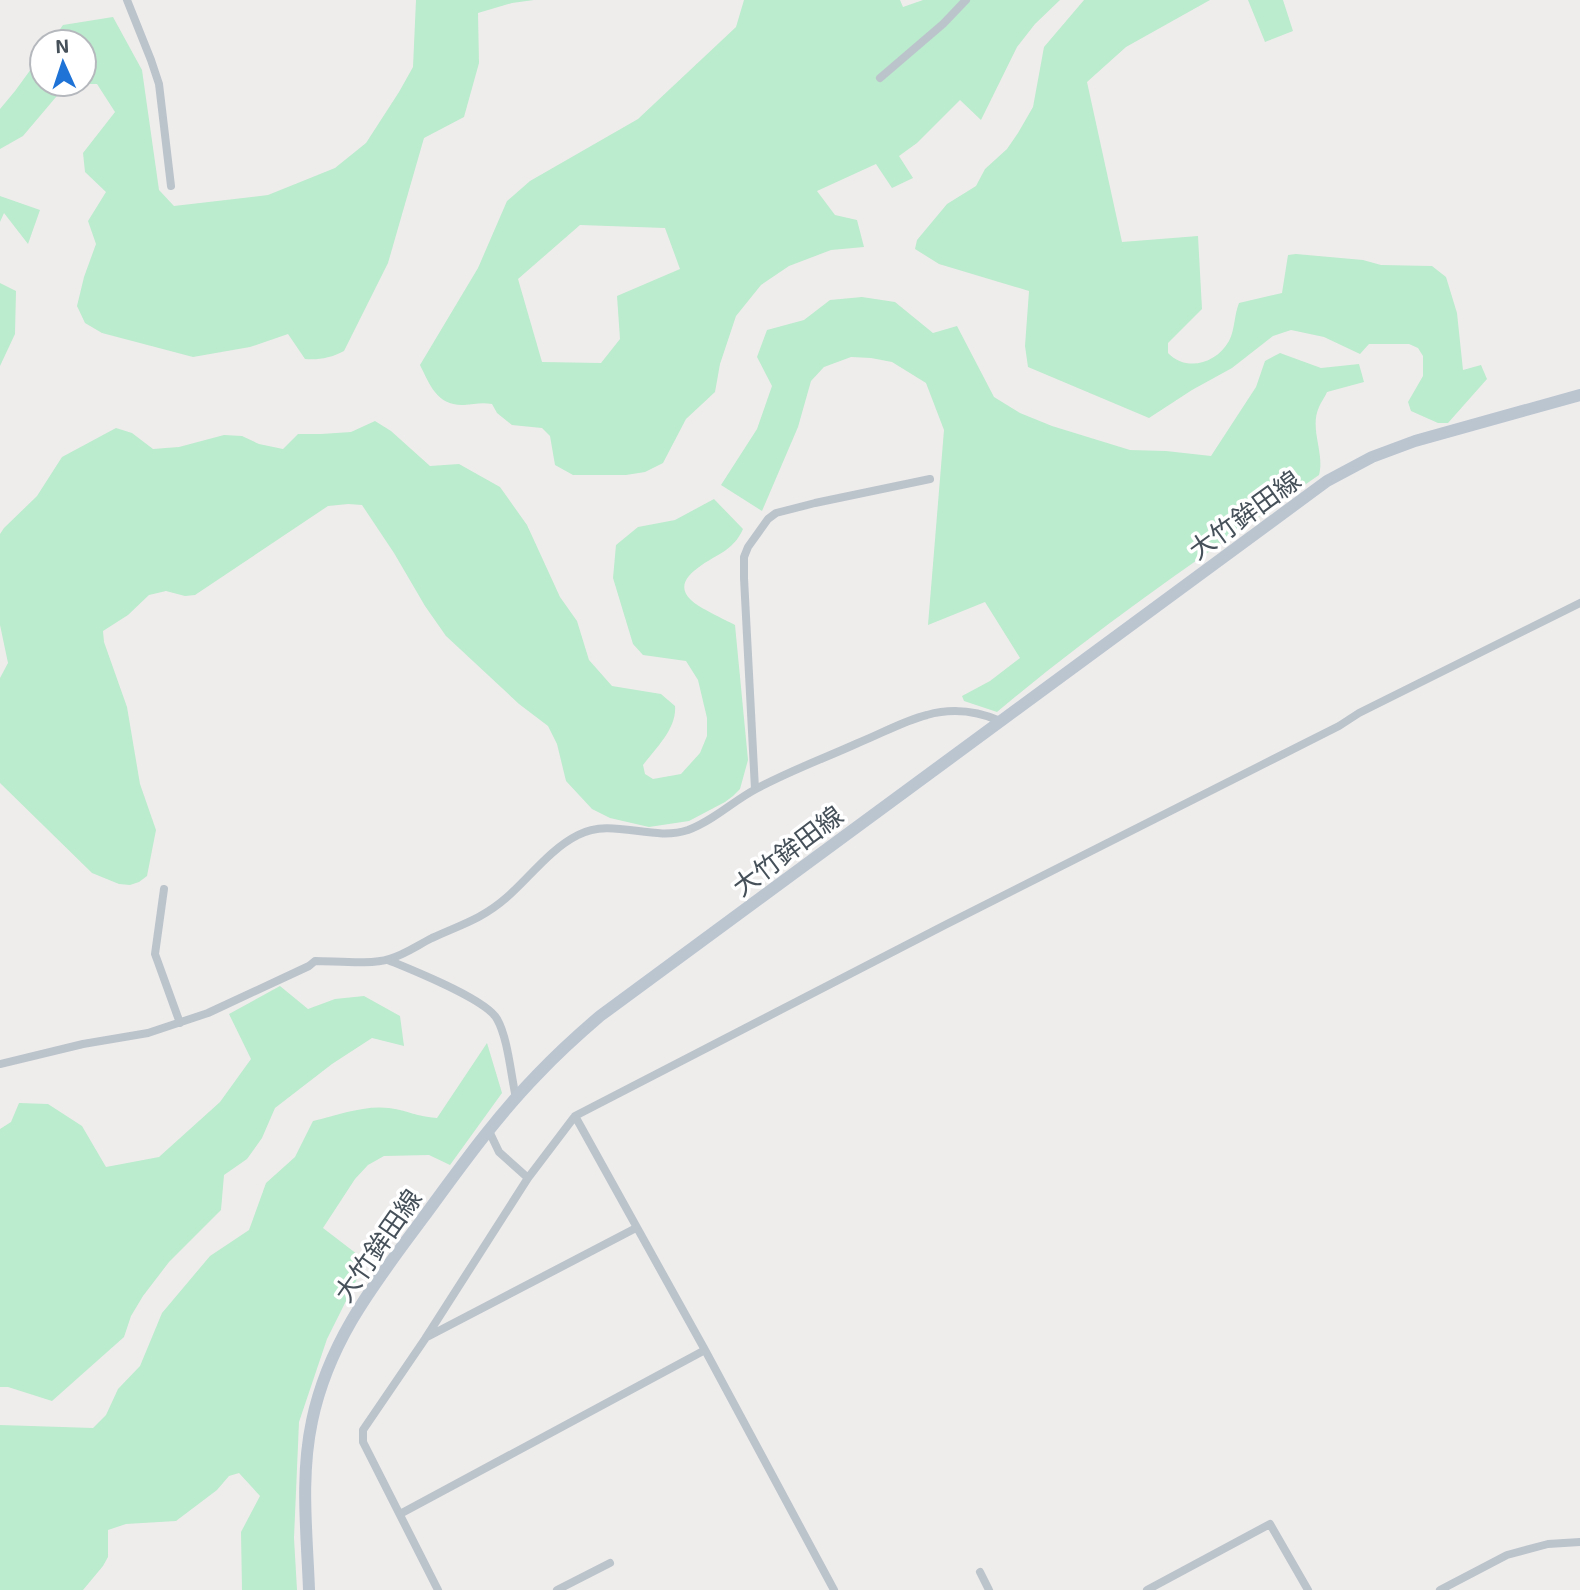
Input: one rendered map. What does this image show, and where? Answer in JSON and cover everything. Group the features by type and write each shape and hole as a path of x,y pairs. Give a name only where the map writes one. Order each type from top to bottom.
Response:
{"main road":[{"name":"大竹鉾田線","path":"309,1590 304,1480 312,1420 342,1335 369,1291 489,1131 538,1074 600,1016 1327,481 1373,457 1415,441 1580,396"}],"street":[{"path":"127,0 159,84 171,186"},
{"path":"880,78 943,24 966,0"},
{"path":"755,789 744,570 744,557 748,547 768,519 776,513 930,478"},
{"path":"438,1590 363,1442 363,1430 528,1178 575,1116 1339,726 1359,713 1580,603"},
{"path":"0,1064 83,1044 148,1033 180,1023 208,1013 315,961 388,960 484,915 552,854 580,834 602,829 668,834 691,829 755,789 898,725 929,714 970,712 1000,721"},
{"path":"1324,725 1339,726"},
{"path":"164,889 155,954 180,1023"},
{"path":"388,960 453,989 485,1007 496,1017 503,1034 516,1098"},
{"path":"575,1116 705,1349 834,1590"},
{"path":"489,1131 499,1152 528,1178"},
{"path":"425,1339 636,1228"},
{"path":"400,1514 705,1349"},
{"path":"1148,1590 1270,1524 1308,1590"},
{"path":"1440,1590 1507,1555 1548,1544 1580,1542"},
{"path":"557,1590 610,1563"},
{"path":"980,1572 989,1590"}],"green space":[{"path":"416,0 534,0 478,13 479,63 464,117 424,138 388,263 344,351 325,358 305,359 288,334 250,347 193,357 102,333 85,323 77,306 96,244 88,221 106,192 85,172 83,153 115,112 98,86 98,28 61,28 63,25 113,17 142,70 159,190 174,206 268,195 335,168 366,143 413,67"},
{"path":"744,0 900,0 903,7 923,0 1060,0 1035,24 1017,47 981,120 960,100 917,143 899,156 913,178 892,188 876,164 817,191 835,215 857,220 864,247 831,250 789,266 761,285 736,316 720,364 715,392 686,419 663,463 645,472 626,475 573,475 555,465 550,436 542,428 512,425 497,413 492,404 464,405 447,402 436,393 420,365 478,268 507,201 530,181 638,119 736,27","holes":["580,225 665,228 680,269 617,296 620,339 601,363 542,362 518,279"]},
{"path":"1084,0 1210,0 1126,47 1087,82 1122,242 1198,236 1202,309 1168,343 1168,353 1175,359 1192,364 1217,355 1231,337 1239,303 1282,293 1288,255 1363,260 1381,265 1432,266 1446,277 1457,313 1463,370 1481,365 1487,379 1448,423 1438,423 1411,411 1408,402 1423,376 1423,356 1418,348 1409,344 1369,344 1360,354 1324,337 1291,330 1273,336 1232,368 1149,418 1028,367 1025,346 1029,291 939,264 915,249 917,240 947,204 976,186 985,169 1007,149 1018,133 1033,107 1044,47"},
{"path":"1248,0 1283,0 1293,31 1265,42"},
{"path":"28,73 28,98 55,98 23,136 0,149 0,109"},
{"path":"0,196 40,210 28,244 4,213 0,222"},
{"path":"0,283 16,291 15,334 0,366"},
{"path":"862,297 895,302 933,333 957,326 994,397 1020,413 1052,426 1130,450 1211,456 1256,387 1265,361 1280,353 1321,368 1359,364 1364,382 1327,392 1320,405 1316,415 1319,475 1115,619 997,712 964,701 962,696 990,681 1020,658 985,602 928,625 944,430 926,383 892,362 871,358 851,357 824,367 811,381 798,427 762,511 721,485 757,429 772,386 757,357 767,330 804,320 830,300"},
{"path":"375,421 391,431 430,466 459,464 500,487 527,525 560,597 577,621 589,660 612,686 661,694 675,706 669,730 643,765 645,774 653,779 681,774 700,753 707,736 707,718 698,680 686,661 643,655 633,644 613,578 616,545 638,527 675,520 714,499 743,529 729,548 688,577 685,592 700,606 735,625 748,760 740,789 725,802 689,821 649,827 610,818 592,809 566,781 557,744 548,726 519,704 446,636 362,505 328,506 195,595 185,596 166,591 149,595 128,615 103,631 104,642 127,707 140,784 156,830 147,876 139,882 119,884 92,873 0,783 0,678 8,663 0,625 0,534 37,496 62,457 116,428 132,433 153,449 179,447 224,435 242,436 259,444 283,449 298,434 351,432"},
{"path":"280,986 308,1009 335,999 364,996 400,1016 404,1046 372,1038 332,1064 275,1108 262,1138 247,1159 224,1175 221,1210 169,1262 143,1296 131,1316 124,1337 52,1401 0,1387 0,1129 11,1122 19,1103 48,1104 82,1126 106,1167 159,1157 220,1102 251,1059 229,1014"},
{"path":"487,1043 502,1093 450,1165 429,1155 384,1156 368,1165 355,1179 323,1228 366,1261 327,1339 299,1422 294,1538 297,1590 242,1590 241,1532 260,1496 239,1473 229,1476 217,1490 176,1521 126,1524 108,1530 108,1557 83,1590 0,1590 0,1425 93,1428 106,1415 118,1389 140,1366 162,1313 210,1256 249,1230 266,1183 295,1157 313,1121 380,1107 437,1118"}]}
